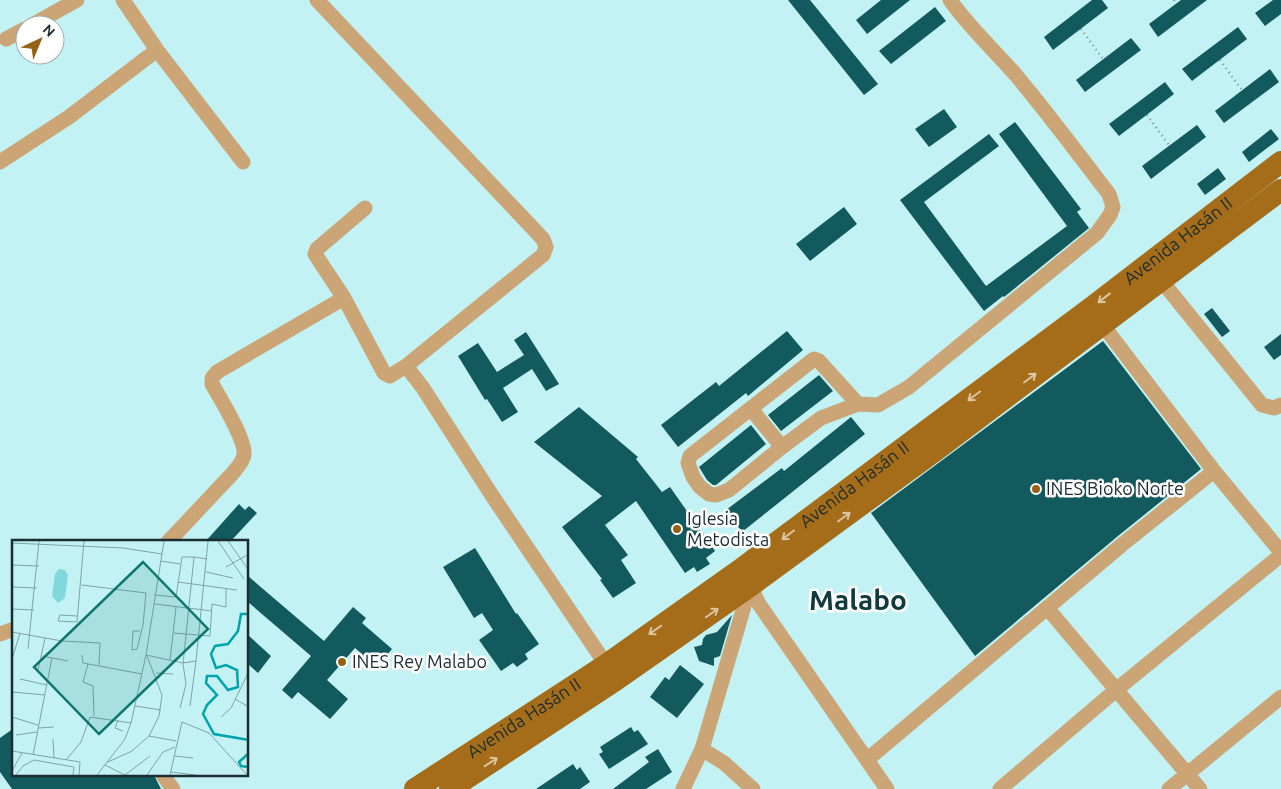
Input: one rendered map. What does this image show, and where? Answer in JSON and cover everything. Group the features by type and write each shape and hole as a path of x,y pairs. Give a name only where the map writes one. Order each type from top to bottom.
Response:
{"main road":[{"name":"Avenida Hasán II","path":"450,789 745,578 934,452 1102,324 1155,272 1281,162"},
{"name":"Avenida Hasán II","path":"745,578 1083,314 1155,272 1281,190"},
{"name":"Avenida Hasán II","path":"415,789 611,672"}],"street":[{"path":"50,15 77,0"},
{"path":"123,0 157,50 243,162"},
{"path":"317,0 543,239 546,248 542,255 406,366 390,376 384,373 344,298 315,254 317,249 365,208"},
{"path":"858,404 819,361 814,359 690,456 688,463 693,477 700,487 709,494 716,495 729,490 782,446 821,418 858,404 878,404 909,387 1097,233 1110,215 1113,207 1109,194 1059,129 1015,74 966,22 950,0"},
{"path":"6,39 15,34"},
{"path":"0,162 69,117 157,50"},
{"path":"1155,272 1262,405 1274,408 1281,405"},
{"path":"170,540 232,474 241,463 244,454 240,436 212,384 212,378 217,372 344,298"},
{"path":"1000,789 1116,690 1281,554 1214,471 1102,324"},
{"path":"406,366 423,388 493,497 611,672"},
{"path":"751,409 782,446"},
{"path":"868,759 1214,471"},
{"path":"683,789 702,749 745,578"},
{"path":"745,578 759,604 887,789"},
{"path":"1048,609 1200,789"},
{"path":"0,634 12,629"},
{"path":"1169,789 1281,697"},
{"path":"702,749 724,763 753,789"},
{"path":"164,776 173,789"}],"path":[{"path":"1174,0 1176,4"},
{"path":"1081,29 1104,59"},
{"path":"1220,60 1242,90"},
{"path":"1146,115 1169,146"}],"building":[{"path":"788,0 810,0 878,84 864,95"},
{"path":"881,0 910,0 867,34 856,20"},
{"path":"1092,0 1102,0 1108,8 1053,50 1044,37"},
{"path":"1181,0 1207,0 1158,37 1149,24"},
{"path":"1273,0 1281,0 1281,14 1265,26 1255,13"},
{"path":"935,7 946,21 891,64 879,51"},
{"path":"1238,27 1247,39 1192,81 1182,69"},
{"path":"1131,38 1141,50 1085,92 1076,80"},
{"path":"1270,69 1279,82 1224,123 1215,111"},
{"path":"1165,82 1174,94 1119,136 1109,124"},
{"path":"944,109 957,127 929,147 915,129"},
{"path":"1015,122 1081,209 1077,212 1089,228 984,311 900,200 989,134 999,146 924,202 986,286 1067,226 999,134"},
{"path":"1197,125 1206,137 1151,179 1142,166"},
{"path":"1271,129 1279,139 1249,162 1242,152"},
{"path":"1218,168 1226,179 1205,195 1197,184"},
{"path":"844,207 857,224 810,261 796,244"},
{"path":"1212,308 1230,331 1222,337 1204,314"},
{"path":"787,331 803,350 748,396 746,393 678,447 661,425 716,382 719,386"},
{"path":"526,332 559,384 546,391 532,369 503,388 518,412 502,422 487,399 485,400 458,356 478,343 497,372 524,355 514,340"},
{"path":"1281,334 1281,355 1274,360 1264,347"},
{"name":"INES Bioko Norte","path":"1103,341 1201,469 975,656 871,513"},
{"path":"819,375 833,391 781,431 768,415"},
{"path":"579,407 638,457 636,459 662,492 670,487 715,551 706,558 710,564 697,572 694,567 685,573 636,501 605,525 628,555 621,560 636,583 613,598 600,580 602,579 562,527 602,496 534,442"},
{"path":"851,417 865,434 742,532 726,510 782,468 784,471"},
{"path":"751,425 766,444 716,485 713,485 707,480 699,467"},
{"path":"239,504 245,510 249,506 257,513 232,540 207,540"},
{"path":"475,548 516,614 539,644 525,654 528,659 517,667 513,663 501,671 479,640 493,630 482,613 474,618 443,567"},
{"path":"249,577 324,641 353,607 366,618 362,623 392,649 377,667 355,648 327,680 348,699 330,719 298,692 292,699 282,690 311,656 249,603"},
{"path":"732,615 720,656 714,658 714,666 699,661 694,647 702,645 706,635 717,632"},
{"path":"249,636 271,656 258,673 249,665"},
{"path":"680,665 704,684 677,718 650,697 665,677 669,680"},
{"path":"631,727 634,732 638,730 648,744 609,769 599,754 603,752 600,747"},
{"path":"12,729 12,776 154,776 161,789 12,789 0,772 0,738"},
{"path":"658,749 672,772 646,789 613,789 649,762 645,757"},
{"path":"573,764 577,770 580,767 590,782 580,789 536,789"}],"place":[{"name":"INES Bioko Norte","path":"1036,489"},
{"name":"Iglesia Metodista","path":"677,529"},
{"name":"INES Rey Malabo","path":"342,662"}],"district":[{"name":"Malabo","path":"858,600"}]}
